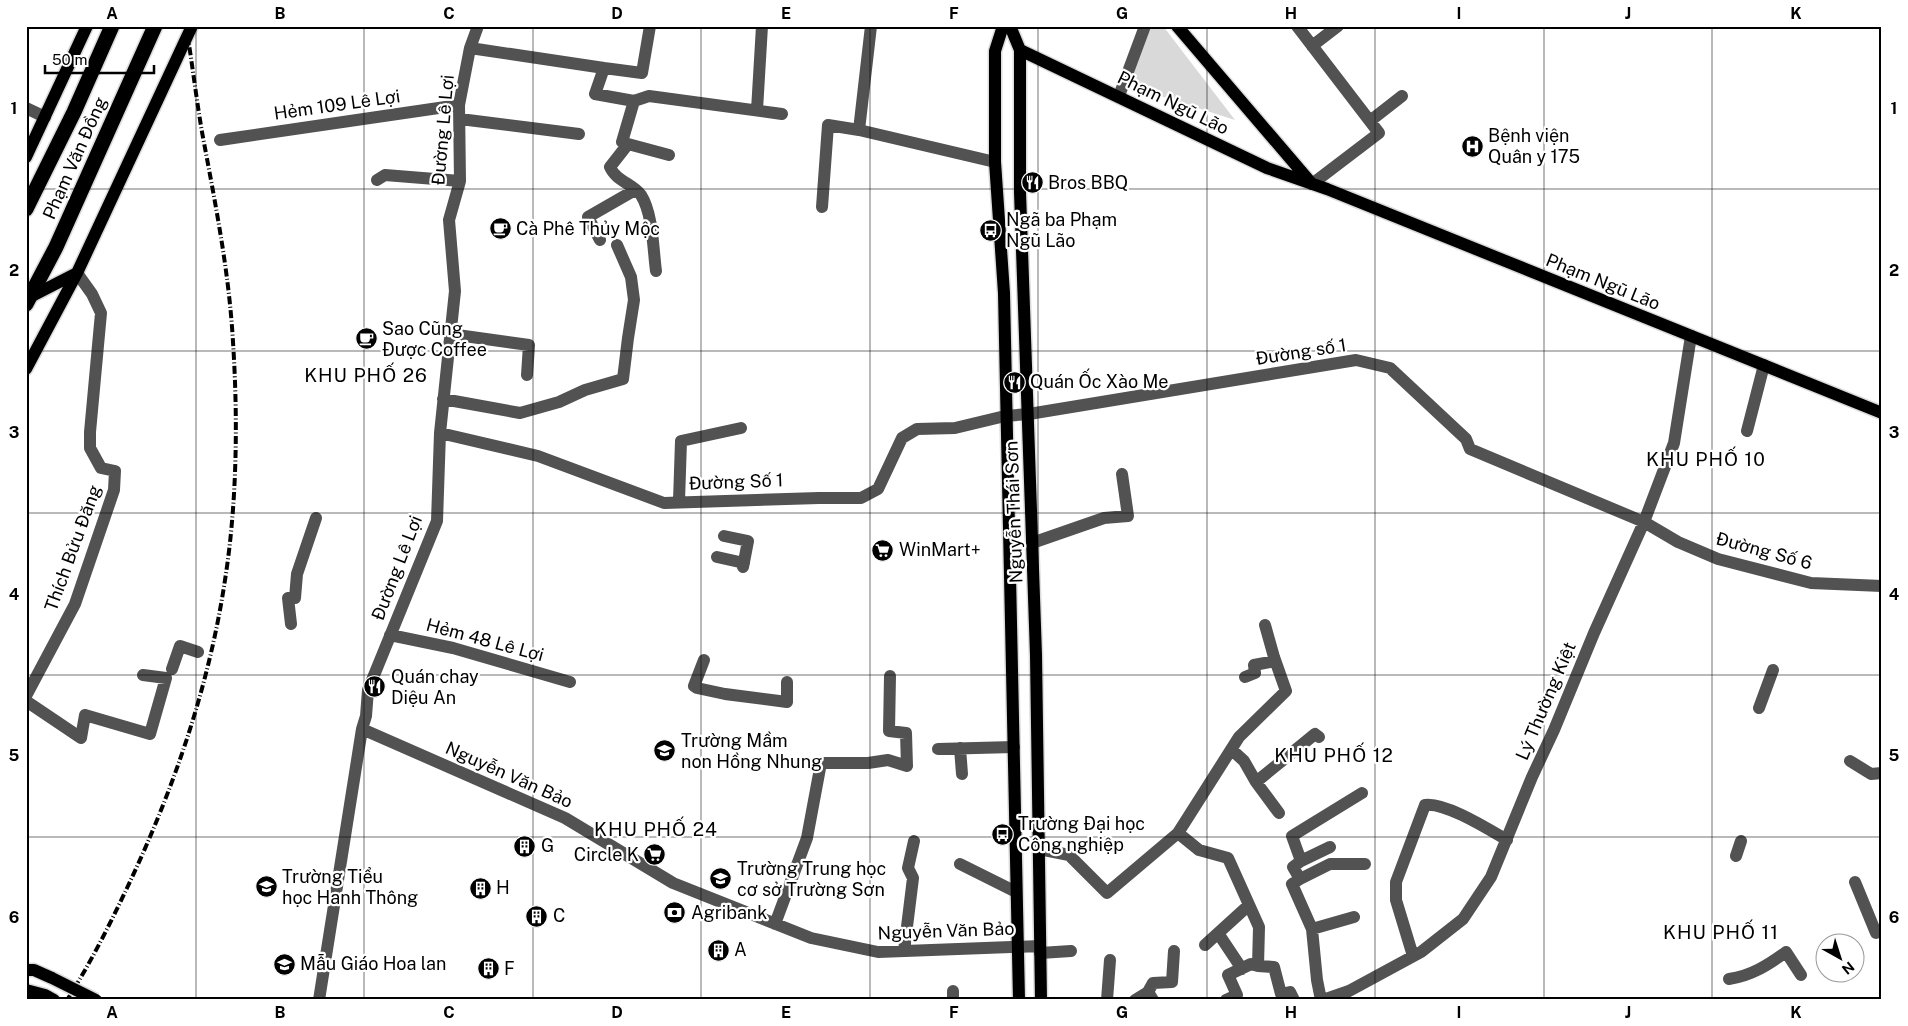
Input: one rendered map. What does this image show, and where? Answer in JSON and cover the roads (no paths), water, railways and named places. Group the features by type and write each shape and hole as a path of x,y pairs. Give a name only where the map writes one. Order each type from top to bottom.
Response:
{"highway":[{"name":"Phạm Văn Đồng","path":"26,209 74,112 112,26"},
{"name":"Phạm Văn Đồng","path":"28,301 56,247 155,26"}],"main road":[{"path":"26,157 87,26"},
{"path":"26,369 77,273 192,26"},
{"name":"Nguyễn Thái Sơn","path":"1003,26 995,51 995,162 1004,293 1019,1000"},
{"name":"Nguyễn Thái Sơn","path":"1010,26 1020,50 1020,192 1029,414 1041,1000"},
{"name":"Phạm Ngũ Lão","path":"1177,26 1312,184"},
{"name":"Phạm Ngũ Lão","path":"1020,50 1267,168 1312,184 1882,413"},
{"path":"28,301 77,273"},
{"path":"26,970 34,970 96,1000"},
{"path":"26,990 50,998"}],"street":[{"name":"Đường Lê Lợi","path":"320,1000 362,729 366,716 368,690 436,521 440,433 455,291 449,220 460,181 460,105 470,48 478,26"},
{"path":"470,48 642,73 650,26"},
{"path":"757,110 762,26"},
{"path":"859,130 871,26"},
{"path":"1119,96 1145,26"},
{"path":"1297,26 1379,133 1312,184"},
{"path":"1312,46 1338,26"},
{"path":"604,68 595,94 634,101 649,96 782,114"},
{"path":"1370,121 1402,96"},
{"path":"634,101 622,142 669,155"},
{"name":"Hẻm 109 Lê Lợi","path":"220,140 460,105"},
{"path":"26,108 45,117"},
{"path":"460,119 579,134"},
{"path":"822,207 828,125 859,130 995,162"},
{"path":"628,144 610,167 613,173 640,194 648,212 656,271"},
{"path":"377,180 385,175 460,181"},
{"path":"600,240 588,217 635,190"},
{"path":"443,399 520,414 559,402 584,390 624,379 634,300 631,277 617,245"},
{"name":"Thích Bửu Đăng","path":"26,696 75,604 114,490 114,471 101,468 90,448 101,313 92,294 77,273"},
{"path":"450,334 529,345 527,375"},
{"name":"Lý Thường Kiệt","path":"1322,1000 1349,991 1413,956 1463,919 1491,877 1594,633 1644,522 1674,443 1691,336"},
{"name":"Đường số 1","path":"1006,416 1029,414 1356,360 1390,368 1466,439 1470,449 1644,522"},
{"path":"1747,431 1764,365"},
{"name":"Đường Số 1","path":"440,433 538,456 664,503 679,501 861,498 878,489 902,438 917,429 955,428 1006,416"},
{"path":"679,501 681,441 742,428"},
{"path":"1032,543 1104,518 1128,516 1122,474"},
{"path":"291,624 288,598 295,598 297,574 316,518"},
{"name":"Đường Số 6","path":"1644,522 1678,542 1718,560 1811,583 1882,586"},
{"path":"717,557 744,565 748,541 724,536"},
{"path":"1038,849 1069,855 1107,893 1178,833 1239,737 1286,691 1265,626"},
{"name":"Hẻm 48 Lê Lợi","path":"390,635 453,648 570,682"},
{"path":"172,669 180,646 198,652"},
{"path":"704,660 694,686 697,688 725,694 787,702 787,682"},
{"path":"1245,677 1255,673 1254,665 1275,661"},
{"path":"1759,708 1773,670"},
{"path":"26,701 81,738 85,715 150,734 166,678 143,675"},
{"path":"775,924 807,838 821,762 868,763 888,760 907,766 906,732 889,731 890,676"},
{"name":"Nguyễn Văn Bảo","path":"362,729 565,818 673,883 811,938 878,952 1017,946 1072,951"},
{"path":"1256,782 1314,734 1319,737"},
{"path":"938,749 1014,747"},
{"path":"960,748 962,774"},
{"path":"1232,750 1244,761 1256,782 1279,813"},
{"path":"1850,761 1870,774 1882,773"},
{"path":"1301,860 1292,836 1362,793"},
{"path":"1413,956 1396,900 1396,882 1425,805 1434,804 1464,817 1507,840"},
{"path":"1178,833 1198,850 1228,858 1259,926 1258,966"},
{"path":"1736,856 1741,841"},
{"path":"904,951 913,878 908,868 914,842"},
{"path":"1300,880 1293,867 1301,860 1330,847"},
{"path":"960,864 1016,892"},
{"path":"1322,1000 1317,980 1312,930 1292,884 1330,864 1365,864"},
{"path":"1855,882 1876,933"},
{"path":"1205,945 1249,904"},
{"path":"1312,930 1354,917"},
{"path":"1218,934 1242,969"},
{"path":"1135,1000 1150,996 1153,983 1172,982 1174,951"},
{"path":"1729,979 1738,978 1763,968 1786,952 1801,975"},
{"path":"1106,1000 1110,960"},
{"path":"1226,1000 1236,995 1228,976 1251,964 1274,967 1281,994 1290,992 1294,1000"}],"railway":[{"path":"67,1000 91,959 120,902 144,851 174,776 199,699 209,660 218,620 229,551 234,492 236,431 235,371 231,315 221,237 202,132 186,26"}],"place":[{"name":"Bệnh viện Quân y 175","path":"1472,146"},
{"name":"Bros BBQ","path":"1032,183"},
{"name":"Cà Phê Thủy Mộc","path":"500,229"},
{"name":"Ngã ba Phạm Ngũ Lão","path":"990,230"},
{"name":"Sao Cũng Được Coffee","path":"366,339"},
{"name":"Quán Ốc Xào Me","path":"1014,382"},
{"name":"WinMart+","path":"883,550"},
{"name":"Quán chay Diệu An","path":"375,687"},
{"name":"Trường Mầm non Hồng Nhung","path":"665,751"},
{"name":"Trường Đại học Công nghiệp","path":"1002,834"},
{"name":"G","path":"525,846"},
{"name":"Circle K","path":"655,855"},
{"name":"Trường Trung học cơ sở Trường Sơn","path":"721,879"},
{"name":"Trường Tiểu học Hanh Thông","path":"266,887"},
{"name":"H","path":"480,888"},
{"name":"Agribank","path":"675,913"},
{"name":"C","path":"537,916"},
{"name":"A","path":"718,950"},
{"name":"Mẫu Giáo Hoa lan","path":"284,964"},
{"name":"F","path":"488,969"}],"district":[{"name":"KHU PHỐ 26","path":"366,375"},
{"name":"KHU PHỐ 10","path":"1706,459"},
{"name":"KHU PHỐ 12","path":"1334,755"},
{"name":"KHU PHỐ 24","path":"656,829"},
{"name":"KHU PHỐ 11","path":"1721,932"}]}
